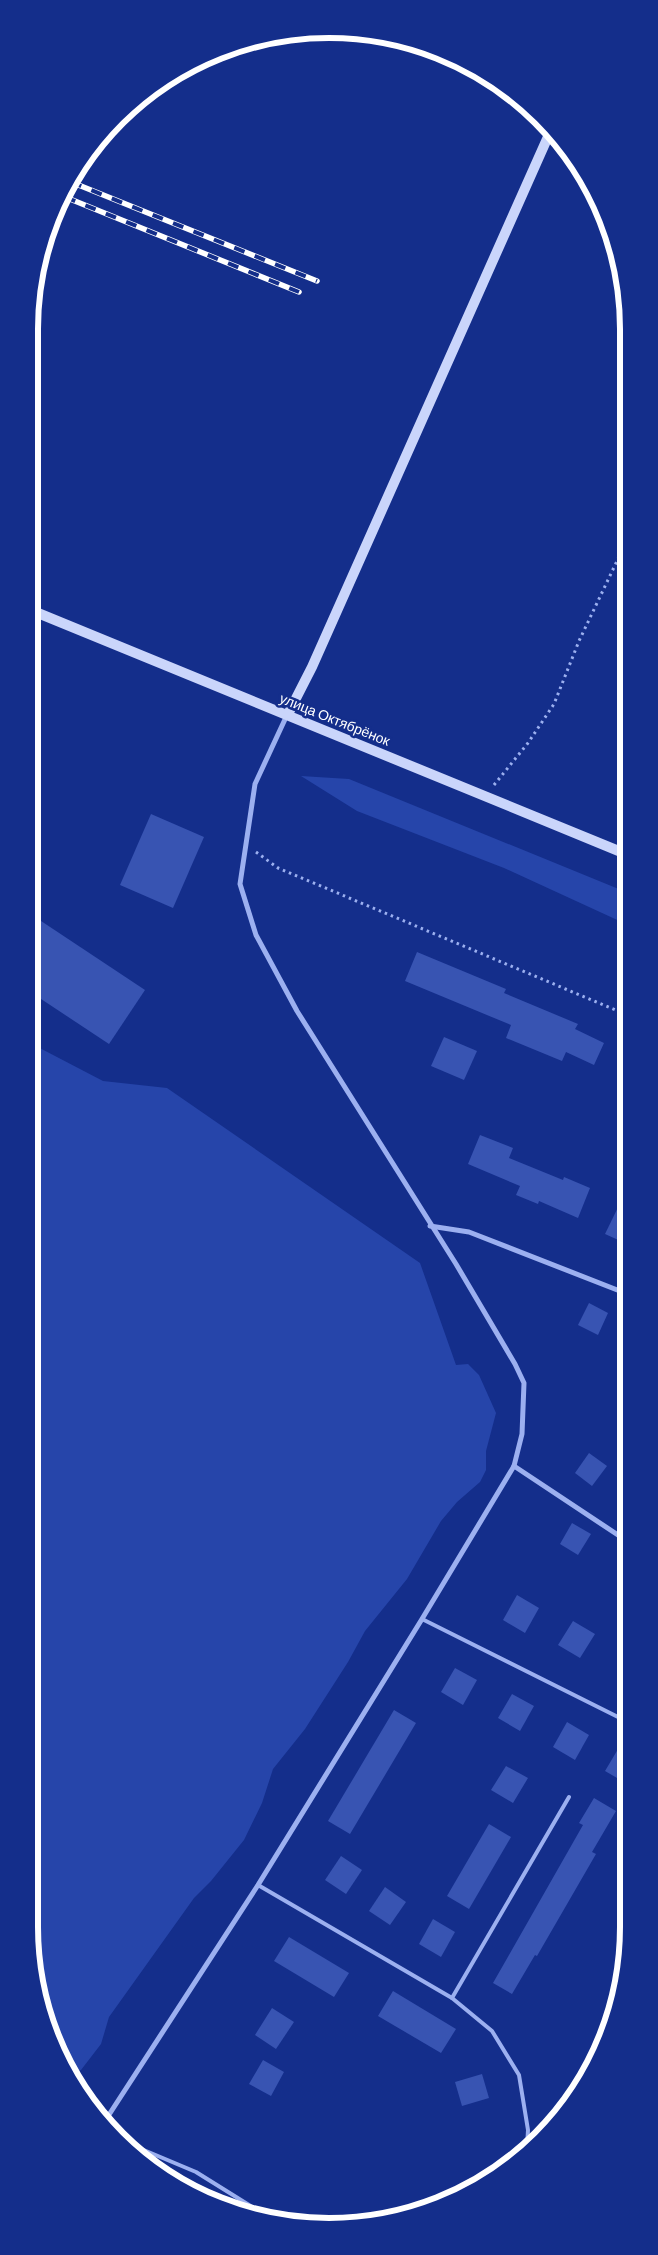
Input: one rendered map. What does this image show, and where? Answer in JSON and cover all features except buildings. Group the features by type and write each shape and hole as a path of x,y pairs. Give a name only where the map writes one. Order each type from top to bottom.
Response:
{"street":[{"path":"108,2116 258,1885 422,1619 514,1466 522,1434 524,1383 490,1320 297,1012 256,935 240,884 255,784 312,667 548,137"},
{"name":"улица Октябрёнок","path":"38,613 620,851"},
{"path":"430,1226 469,1232 620,1290"},
{"path":"514,1466 620,1536"}],"lane":[{"path":"422,1619 620,1718"},
{"path":"452,1998 569,1797"},
{"path":"258,1885 452,1998 492,2032 519,2075 528,2130 527,2139"},
{"path":"140,2147 196,2172 254,2208"}],"path":[{"path":"486,796 528,743 554,704 579,641 620,555"},
{"path":"245,845 278,868 620,1012"}],"shaded area":[{"path":"301,776 349,779 620,890 620,921 504,868 357,811"},
{"path":"38,1047 103,1081 167,1088 420,1263 456,1365 468,1364 479,1375 496,1413 486,1451 486,1470 480,1482 457,1502 441,1521 407,1579 365,1631 348,1662 305,1729 273,1769 262,1803 244,1840 211,1881 194,1898 109,2017 101,2044 81,2070 77,2071 53,2020 43,1983 38,1945"}],"railway":[{"path":"76,184 317,281"},
{"path":"69,199 299,292"}]}
